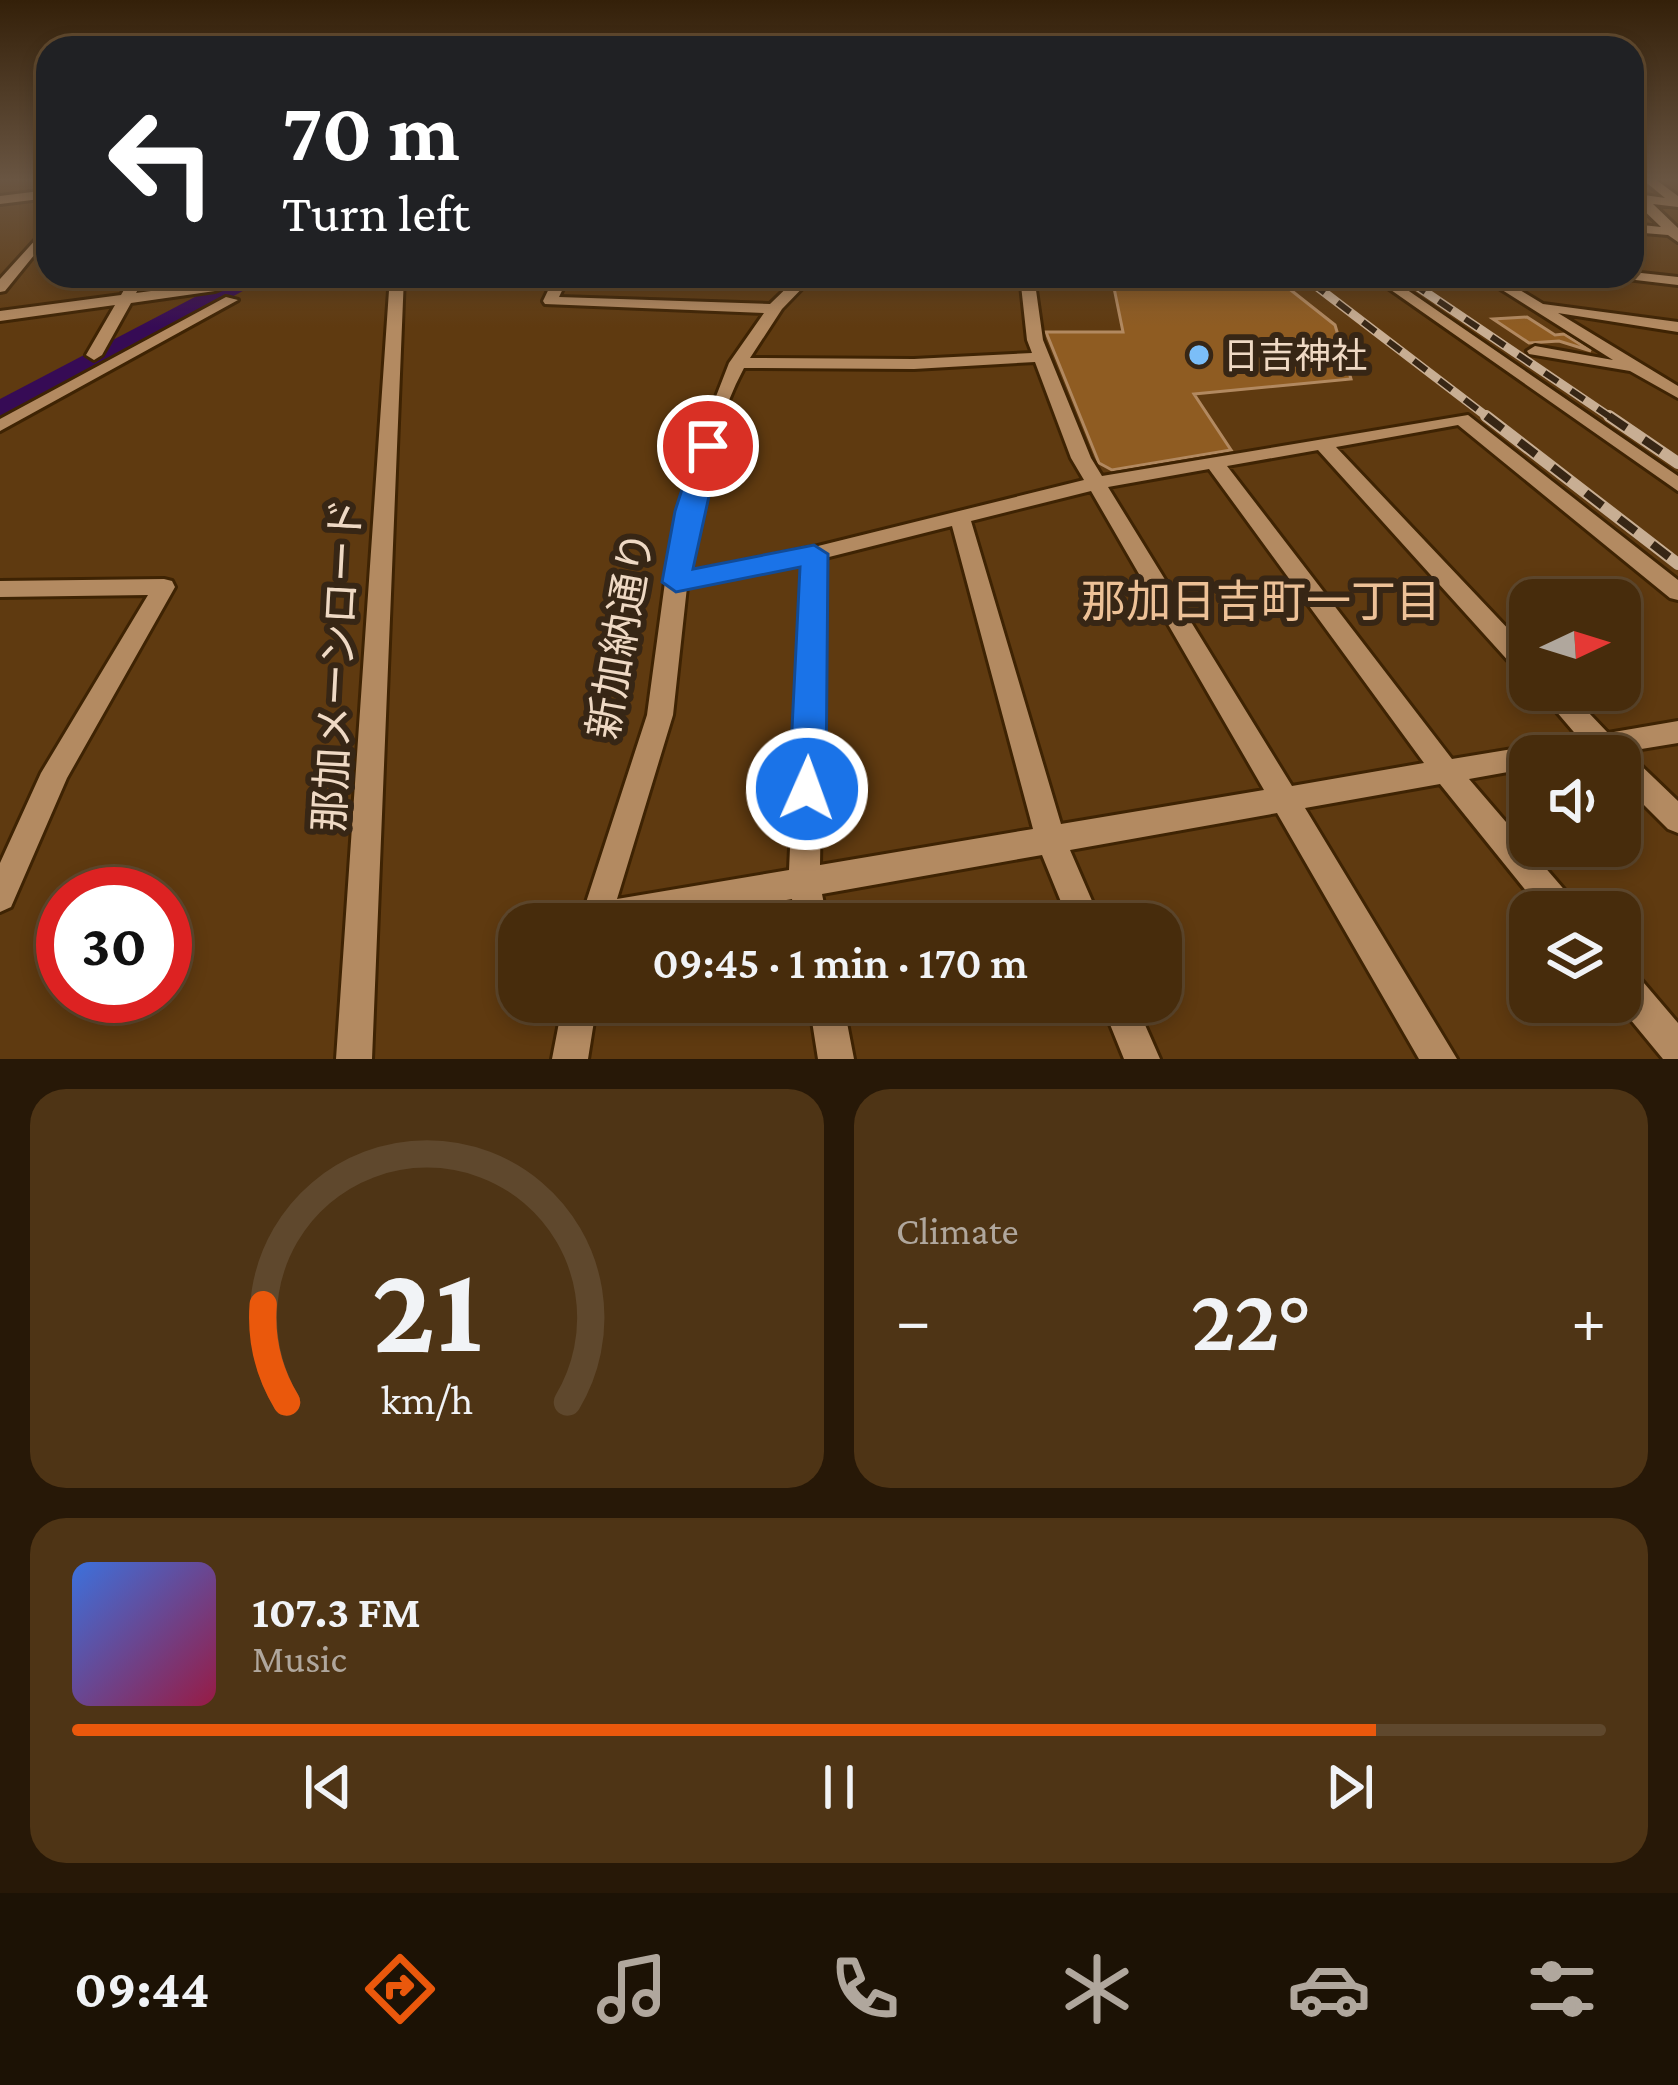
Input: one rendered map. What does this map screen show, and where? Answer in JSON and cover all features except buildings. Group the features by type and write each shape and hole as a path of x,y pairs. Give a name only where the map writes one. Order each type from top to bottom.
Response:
{"street":[{"path":"1644,230 1676,234"},
{"path":"0,288 36,244"},
{"path":"1644,277 1678,281"},
{"path":"94,356 133,288"},
{"path":"0,316 203,288"},
{"name":"那加メーンロード","path":"354,1059 396,288"},
{"path":"556,288 550,301 773,309 795,288"},
{"path":"1029,288 1041,357 1081,458 1439,1059"},
{"path":"1395,288 1678,485"},
{"path":"1506,288 1678,393"},
{"path":"0,426 231,300"},
{"path":"1534,306 1678,327"},
{"name":"新加納通り","path":"601,903 660,716 689,511 717,413 737,363 773,309"},
{"path":"1535,351 1678,377"},
{"path":"737,363 914,364 1041,357"},
{"path":"676,582 814,554 1098,483 1462,418 1678,592"},
{"path":"1322,443 1509,645"},
{"path":"1214,464 1446,772 1545,891"},
{"path":"960,518 1051,840 1077,903"},
{"path":"808,903 805,882 814,554"},
{"path":"0,589 164,587 55,773 0,897"},
{"path":"1571,711 1594,735"},
{"path":"1641,744 1678,732"},
{"path":"692,903 1509,760"},
{"path":"1641,783 1678,820"},
{"path":"1641,1006 1678,1050"},
{"path":"570,1059 576,1023"},
{"path":"830,1023 836,1059"},
{"path":"1127,1023 1142,1059"}],"waterway":[{"path":"0,413 234,288"}],"railway":[{"path":"1319,288 1490,419"},
{"path":"1419,288 1613,419"},
{"path":"1486,416 1678,564"},
{"path":"1609,416 1678,463"}],"place":[{"name":"日吉神社","path":"1199,355"}],"district":[{"name":"那加日吉町一丁目","path":"1261,601"}],"route":[{"path":"708,446 689,511 676,582 814,554 807,789"}]}
